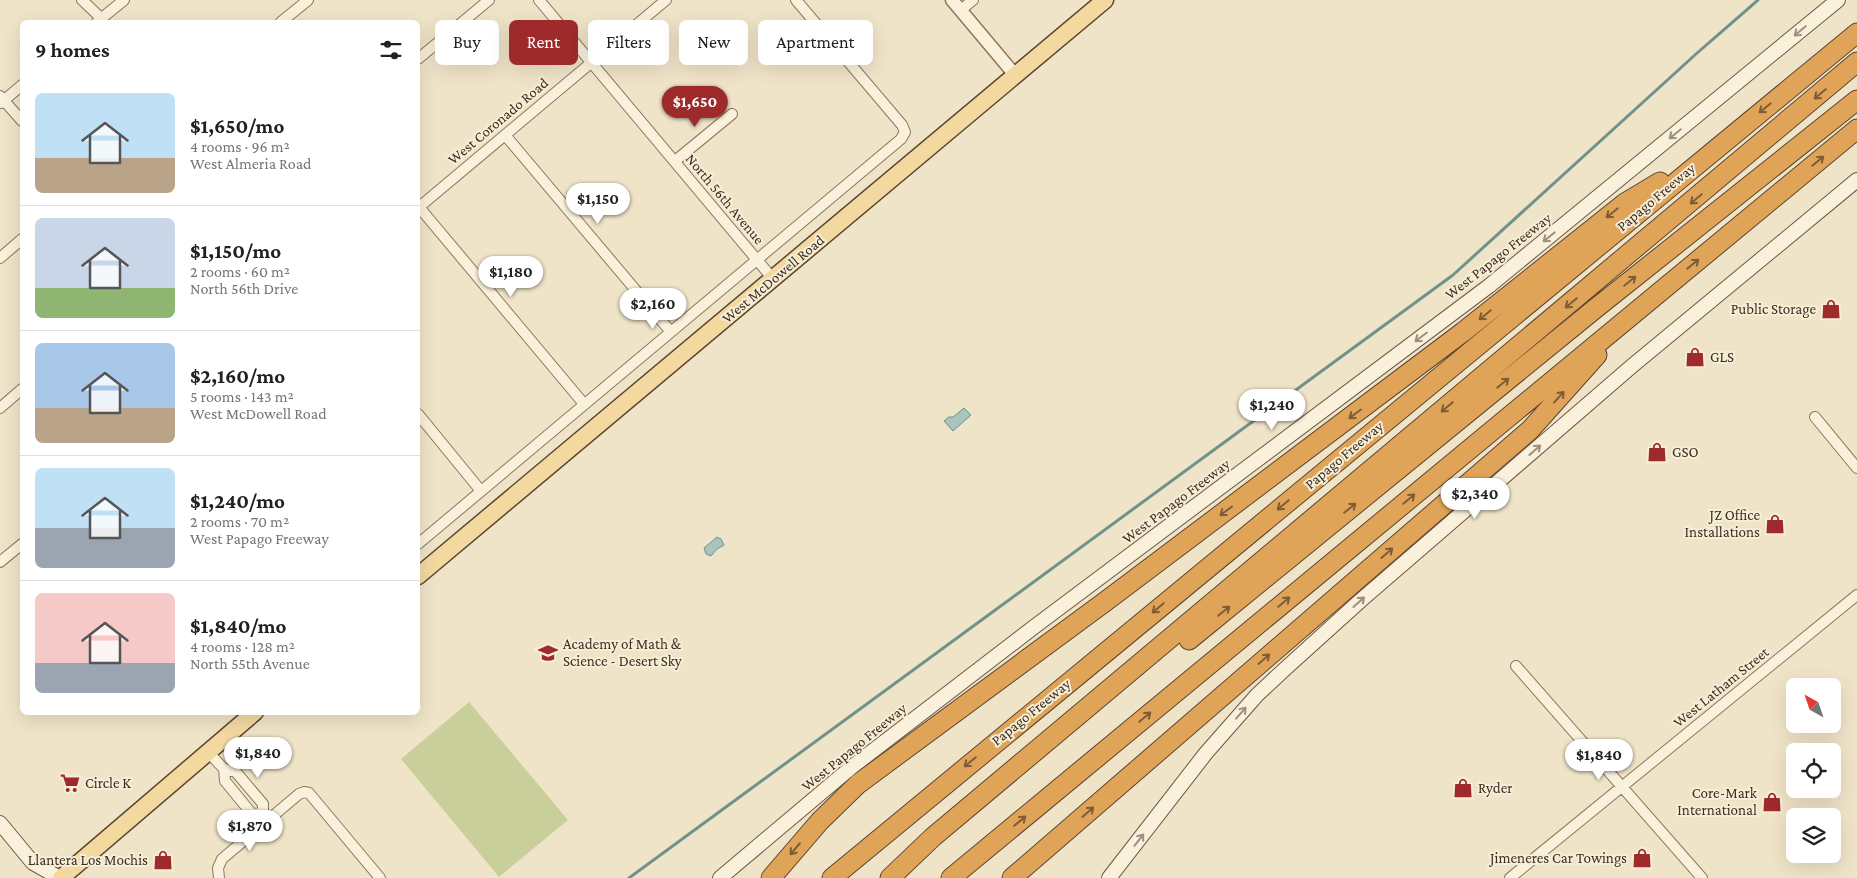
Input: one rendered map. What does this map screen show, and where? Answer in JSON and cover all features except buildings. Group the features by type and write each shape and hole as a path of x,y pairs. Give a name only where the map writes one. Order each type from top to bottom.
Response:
{"highway":[{"name":"Papago Freeway","path":"832,878 1857,33"},
{"path":"905,878 954,827 1857,62"},
{"path":"890,878 919,850 954,827 1401,465 1857,100"},
{"path":"951,878 1857,129"},
{"path":"771,878 820,821 858,784 1106,601 1463,332 1625,203 1712,151"},
{"path":"1012,878 1530,430 1642,306"},
{"path":"824,878 934,792"}],"main road":[{"name":"West McDowell Road","path":"420,574 1104,0"},
{"name":"West Papago Freeway","path":"720,878 853,766 1042,621 1489,286 1838,0"},
{"path":"1110,878 1206,753 1257,695 1360,601 1632,366 1857,180"},
{"path":"33,863 61,878 251,715"},
{"path":"0,823 33,863 38,878"}],"street":[{"path":"82,0 98,20"},
{"path":"100,20 124,0"},
{"path":"283,20 308,0"},
{"path":"420,57 489,0"},
{"name":"North 56th Avenue","path":"539,0 588,57"},
{"name":"West Coronado Road","path":"642,20 666,0"},
{"name":"West McDowell Road","path":"420,542 901,139 905,132 796,0"},
{"path":"952,0 1015,75"},
{"path":"961,10 973,0"},
{"name":"West Coronado Road","path":"420,206 588,65"},
{"name":"North 56th Avenue","path":"595,65 772,279"},
{"path":"20,86 2,100 20,119"},
{"path":"675,161 732,114"},
{"path":"505,135 671,332"},
{"path":"420,210 584,404"},
{"path":"0,258 20,241"},
{"path":"0,408 20,391"},
{"path":"420,416 481,490"},
{"path":"1815,417 1857,468"},
{"path":"0,562 20,546"},
{"name":"West Latham Street","path":"1510,878 1857,594"},
{"path":"1516,666 1620,787 1702,878"},
{"path":"208,752 224,769 236,771 263,804 265,817"},
{"path":"224,769 225,781 252,814 265,817"},
{"path":"219,878 218,868 222,859 265,817 304,792 309,793 380,878"}],"green space":[{"path":"469,702 568,820 499,877 401,759"}],"water":[{"path":"964,408 971,415 953,431 944,421 949,417 953,417"},
{"path":"717,537 721,539 724,545 711,556 706,554 704,548"}],"waterway":[{"path":"629,878 1453,275 1758,0"}],"place":[{"name":"Public Storage","path":"1831,309"},
{"name":"GLS","path":"1695,357"},
{"name":"GSO","path":"1657,452"},
{"name":"JZ Office Installations","path":"1775,524"},
{"name":"Academy of Math & Science - Desert Sky","path":"548,653"},
{"name":"Circle K","path":"70,783"},
{"name":"Ryder","path":"1463,788"},
{"name":"Core-Mark International","path":"1772,802"},
{"name":"Jimeneres Car Towings","path":"1642,858"},
{"name":"Llantera Los Mochis","path":"163,860"}]}
